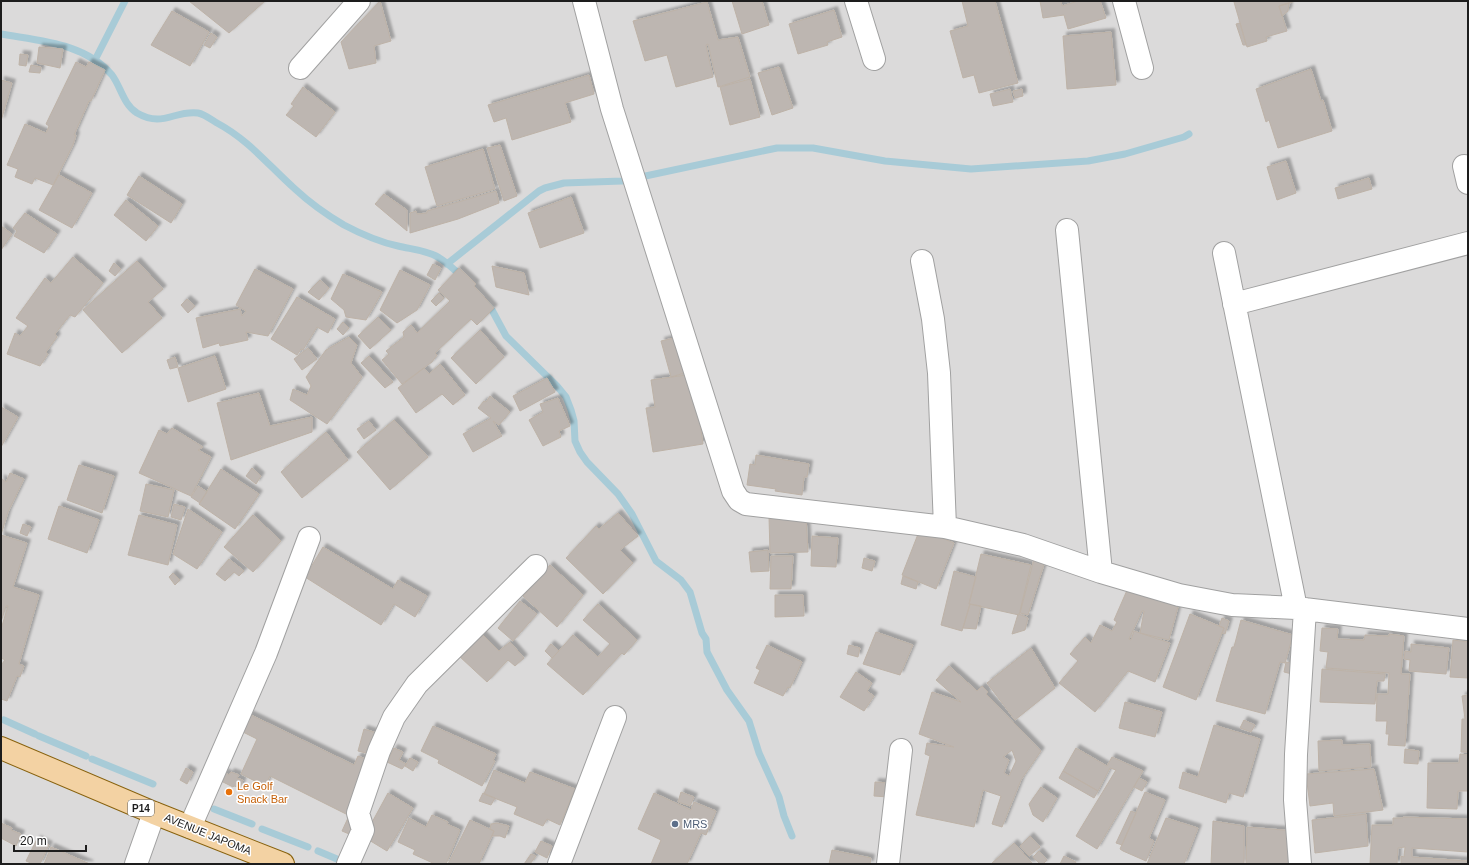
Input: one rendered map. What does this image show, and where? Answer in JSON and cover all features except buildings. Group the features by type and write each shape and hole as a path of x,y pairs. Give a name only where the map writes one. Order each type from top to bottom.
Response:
{"main road":[{"name":"AVENUE JAPOMA","path":"1,748 154,813 283,864"}],"street":[{"path":"300,68 359,1"},
{"path":"584,1 614,117 733,491 738,500 746,504 945,527 1023,544 1101,572 1178,595 1232,605 1300,609 1468,629"},
{"path":"856,1 874,59"},
{"path":"1124,1 1142,68"},
{"path":"1067,230 1101,572"},
{"path":"1234,304 1468,243"},
{"path":"1224,253 1300,609 1295,792 1300,864"},
{"path":"922,261 933,319 939,373 945,527"},
{"path":"190,827 266,653 309,538"},
{"path":"348,864 363,830 358,813 379,751 394,717 417,684 536,566"},
{"path":"559,864 615,717"},
{"path":"888,864 901,750"},
{"path":"136,864 154,813"}],"shaded area":[{"path":"1,1 1468,1 1468,864 1,864"}],"waterway":[{"path":"95,60 125,1"},
{"path":"1,34 61,45 89,56 101,64 112,75 128,105 137,113 146,117 161,119 190,113 198,113 205,116 239,137 301,194 344,225 377,240 436,256 447,263 462,277"},
{"path":"447,264 539,191 564,183 622,181 777,148 813,148 885,161 971,169 1088,161 1125,154 1184,137 1189,134"},
{"path":"486,304 492,310 506,336 557,386 566,397 574,421 575,441 580,452 587,462 618,494 632,514 656,561 681,580 690,592 702,633 706,639 707,652 727,690 749,721 759,753 779,797 784,816 792,836"},
{"path":"4,720 35,734"},
{"path":"39,736 86,756"},
{"path":"92,759 153,784"},
{"path":"214,809 252,824"},
{"path":"262,829 308,847"},
{"path":"318,851 344,862"}],"place":[{"name":"Le Golf Snack Bar","path":"229,792"},
{"name":"MRS","path":"675,824"}]}
